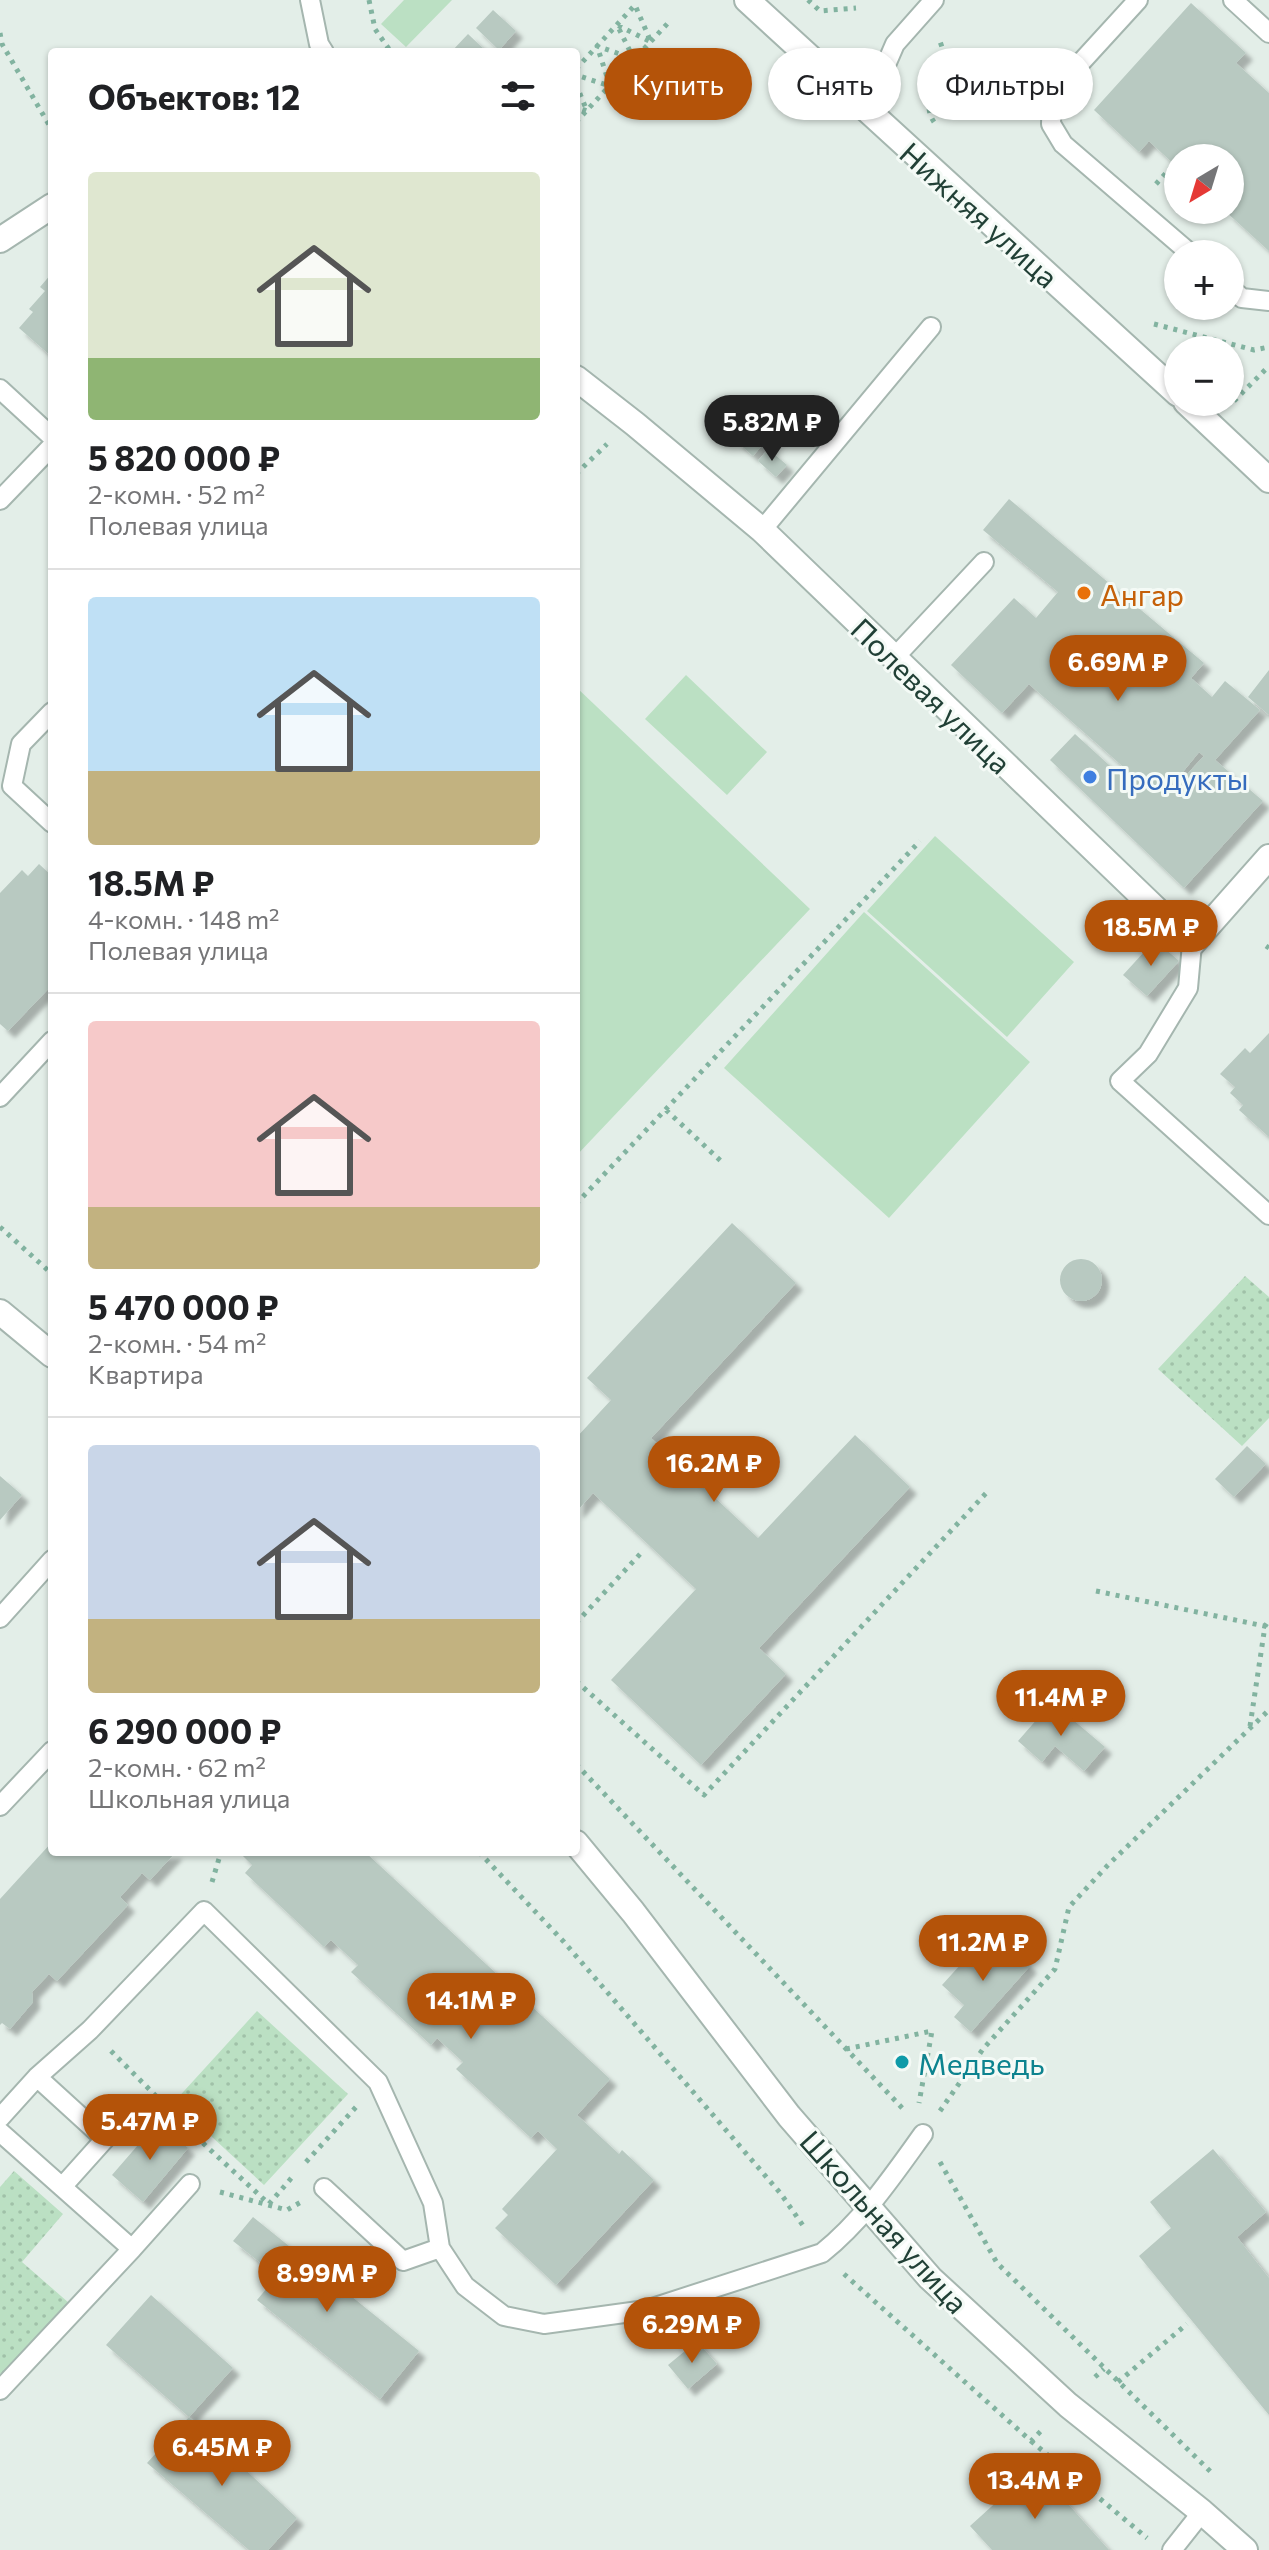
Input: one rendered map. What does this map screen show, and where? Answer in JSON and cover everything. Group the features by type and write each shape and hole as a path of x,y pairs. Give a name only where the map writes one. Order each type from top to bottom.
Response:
{"street":[{"name":"Нижняя улица","path":"747,0 798,48"},
{"name":"Нижняя улица","path":"876,120 1164,381"},
{"path":"0,240 48,209"},
{"name":"Полевая улица","path":"580,381 762,530 1192,944"},
{"path":"1202,416 1269,480"},
{"path":"1192,944 1269,857"},
{"path":"0,1312 48,1352"},
{"name":"Школьная улица","path":"580,1848 789,2116 930,2278 1068,2405 1245,2550"}],"lane":[{"path":"310,0 322,48"},
{"path":"893,48 934,0"},
{"path":"1138,0 1052,94 1051,124 1063,144 1175,240"},
{"path":"1233,0 1269,33"},
{"path":"1244,298 1269,301"},
{"path":"762,530 931,327"},
{"path":"0,389 48,433"},
{"path":"0,500 48,450"},
{"path":"894,658 984,562"},
{"path":"48,716 21,744 6,792 48,820"},
{"path":"1192,944 1188,988 1148,1054 1120,1081 1269,1215"},
{"path":"0,1097 48,1045"},
{"path":"0,1618 48,1564"},
{"path":"0,1806 48,1755"},
{"path":"0,2118 37,2077 90,2030 204,1911 378,2082 433,2203 440,2248 465,2286 504,2316 544,2324 646,2310 822,2253 868,2209 923,2134"},
{"path":"37,2077 105,2139 62,2187"},
{"path":"0,2132 132,2249"},
{"path":"0,2390 190,2184"},
{"path":"324,2188 403,2261 440,2248"},
{"path":"1173,2549 1202,2512"}],"path":[{"path":"369,0 375,29 388,48"},
{"path":"808,0 820,11 856,8"},
{"path":"580,67 635,5 651,42"},
{"path":"645,48 668,23"},
{"path":"617,25 651,42"},
{"path":"617,25 628,48"},
{"path":"0,33 2,44 48,123"},
{"path":"936,124 929,115 929,100 943,74 946,59 937,34"},
{"path":"597,46 604,48"},
{"path":"597,46 604,68"},
{"path":"580,74 604,84"},
{"path":"580,118 604,93"},
{"path":"580,94 587,111"},
{"path":"580,108 587,111"},
{"path":"1147,193 1164,175"},
{"path":"1156,332 1145,322 1254,350 1269,347"},
{"path":"1211,424 1269,366"},
{"path":"580,1200 920,841"},
{"path":"666,1110 722,1162"},
{"path":"0,1227 48,1270"},
{"path":"580,1685 704,1795 989,1490"},
{"path":"580,1619 642,1552"},
{"path":"1096,1591 1268,1624 1250,1727"},
{"path":"923,2134 983,2049 1055,1969 1069,1907 1108,1865 1269,1710"},
{"path":"580,1768 911,2118 958,2189 997,2263 1215,2475"},
{"path":"483,1856 564,1942 781,2194 822,2253 1031,2441 1151,2541 1173,2549"},
{"path":"90,2030 269,2204"},
{"path":"846,2049 932,2031 921,2099 911,2118"},
{"path":"269,2204 378,2082"},
{"path":"215,2191 287,2210 324,2188"},
{"path":"1118,2382 1187,2324"},
{"path":"1095,2377 1104,2369"},
{"path":"1031,2441 1042,2430"}],"green space":[{"path":"404,0 452,0 406,47 381,24"},
{"path":"686,675 767,752 727,795 645,719"},
{"path":"580,691 810,909 580,1152"},
{"path":"935,836 1074,962 1007,1037 867,911"},
{"path":"864,912 1030,1062 889,1218 724,1068"},
{"path":"1245,1276 1269,1297 1269,1418 1242,1446 1158,1369"},
{"path":"257,2011 348,2094 264,2185 174,2102"},
{"path":"14,2171 63,2214 22,2262 69,2303 3,2376 0,2373 0,2187"}],"building":[{"path":"1191,3 1246,53 1236,63 1269,93 1269,251 1239,224 1244,224 1244,144 1164,144 1164,155 1149,141 1139,152 1094,110"},
{"path":"493,10 516,31 501,48 497,48 476,28"},
{"path":"468,34 483,48 455,48"},
{"path":"48,278 48,353 19,328 33,312 29,309 45,291 40,287"},
{"path":"745,428 763,444 753,456 735,440"},
{"path":"768,449 787,465 776,477 758,461"},
{"path":"1009,499 1204,663 1191,678 1212,697 1225,681 1260,710 1215,760 1263,801 1184,888 1050,760 1075,734 1131,785 1136,778 1029,684 1002,713 951,665 1014,598 1036,618 1058,592 983,530","holes":["1199,752 1204,756 1166,797 1164,795"]},
{"path":"1269,670 1269,715 1248,697"},
{"path":"39,864 48,872 48,989 8,1031 0,1024 0,893 22,870 28,876"},
{"path":"1155,940 1179,961 1147,996 1123,975"},
{"path":"1269,1033 1269,1137 1239,1110 1243,1105 1230,1093 1235,1087 1220,1074 1245,1048 1250,1053"},
{"path":"732,1223 796,1283 651,1438 758,1538 855,1435 910,1487 759,1648 786,1674 701,1765 611,1680 696,1589 593,1493 580,1508 580,1434 611,1400 587,1378"},
{"path":"1081,1259 1096,1265 1102,1280 1096,1295 1081,1301 1066,1295 1060,1280 1066,1265"},
{"path":"1247,1446 1266,1464 1234,1497 1215,1479"},
{"path":"0,1476 22,1495 0,1520"},
{"path":"1052,1702 1105,1747 1084,1771 1055,1746 1042,1762 1018,1741"},
{"path":"48,1846 48,1856 172,1856 150,1880 142,1873 120,1897 128,1905 57,1981 49,1974 32,1992 33,2002 10,2029 2,2023 0,2025 0,1899"},
{"path":"243,1856 369,1856 610,2079 577,2115 619,2154 622,2150 654,2180 556,2285 495,2228 508,2215 502,2209 557,2149 538,2131 531,2138 456,2069 463,2062 437,2038 431,2045 351,1972 358,1965 331,1940 324,1947 245,1873 252,1865"},
{"path":"981,1942 1004,1962 1014,1951 1030,1966 971,2032 954,2017 964,2005 942,1985"},
{"path":"158,2122 188,2148 143,2202 112,2175"},
{"path":"1213,2149 1266,2212 1237,2237 1269,2278 1269,2415 1139,2256 1171,2228 1150,2202"},
{"path":"253,2217 419,2351 380,2399 257,2300 277,2276 233,2241"},
{"path":"151,2295 233,2368 189,2417 106,2345"},
{"path":"697,2341 717,2364 688,2389 668,2365"},
{"path":"189,2417 297,2518 268,2550 249,2550 147,2463"},
{"path":"1035,2467 1109,2550 992,2550 970,2526"}],"place":[{"name":"Ангар","path":"1084,593"},
{"name":"Продукты","path":"1090,777"},
{"name":"Медведь","path":"902,2062"}]}
